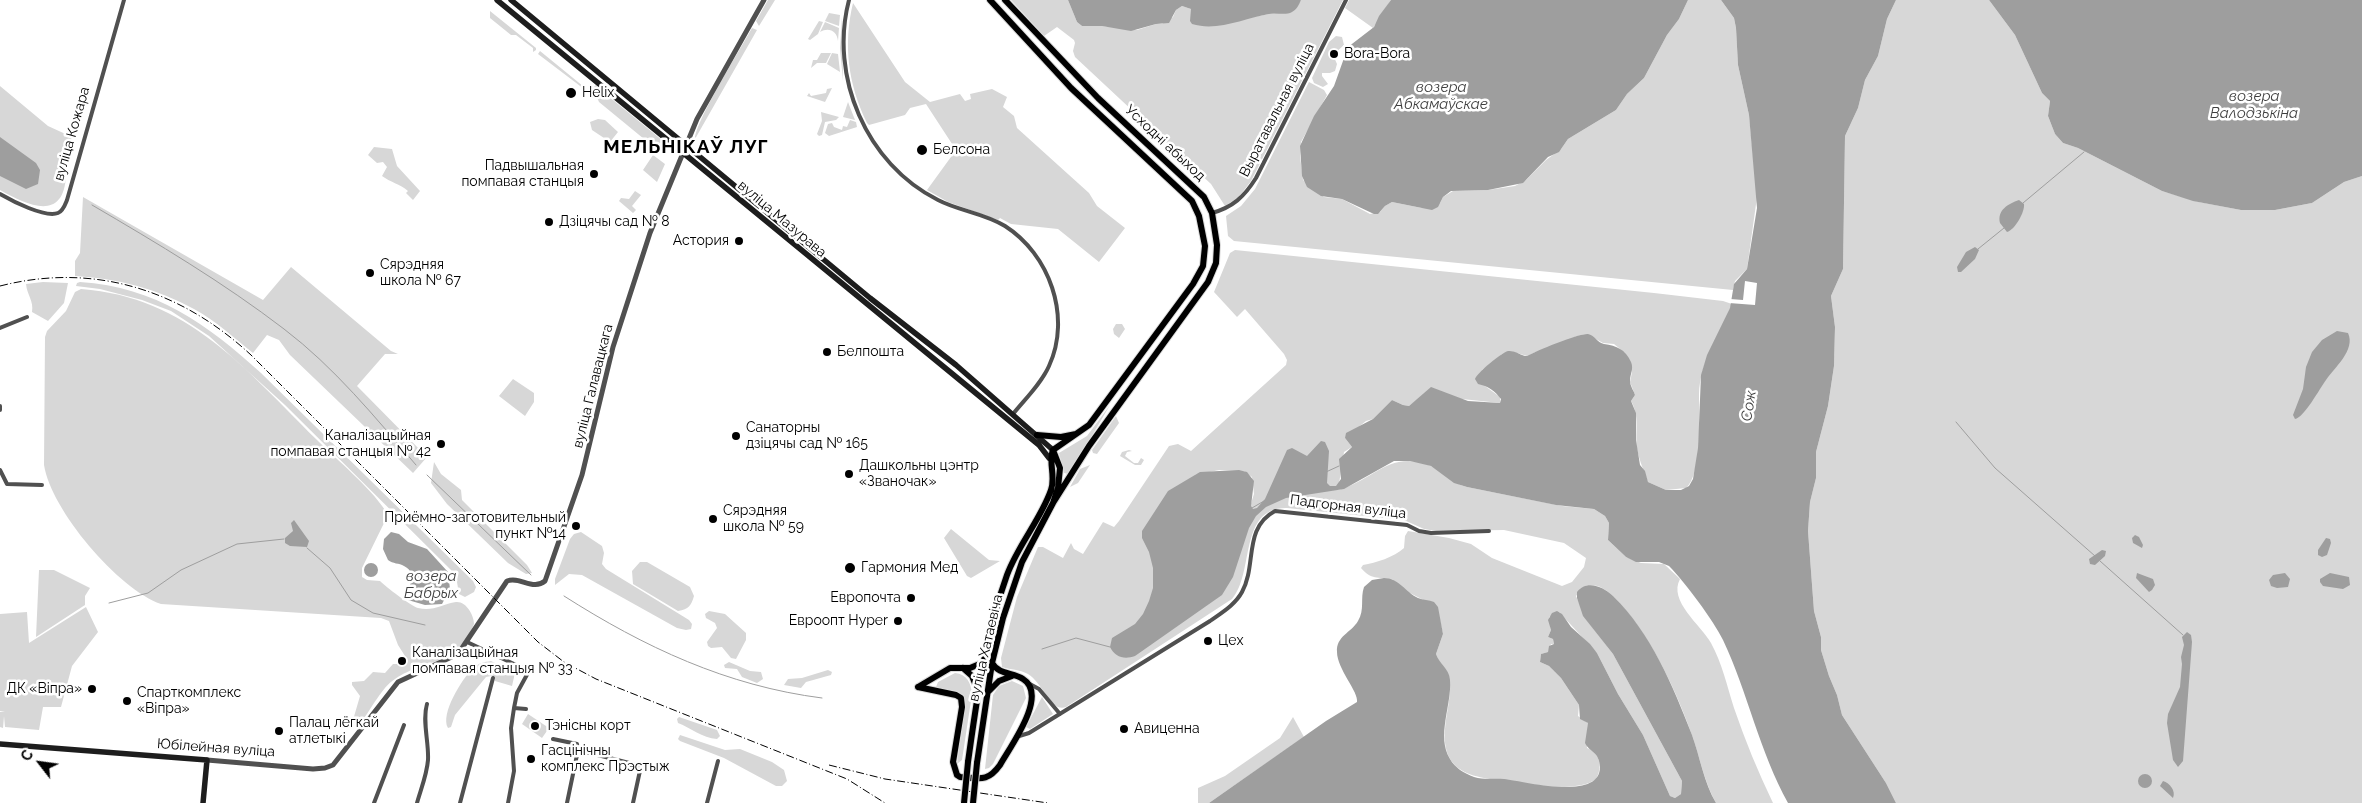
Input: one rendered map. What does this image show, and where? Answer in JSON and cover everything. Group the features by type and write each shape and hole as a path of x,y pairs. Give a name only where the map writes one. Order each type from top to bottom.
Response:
{"main road":[{"name":"вуліца Мазурава","path":"497,0 1038,445 1049,458"},
{"name":"вуліца Мазурава","path":"511,0 870,298 956,366 1053,450"},
{"name":"Усходні абыход","path":"990,0 1090,106 1187,195 1199,216 1205,251 1199,274 1094,419 1082,432 1053,450"},
{"name":"Усходні абыход","path":"1005,0 1098,98 1198,190 1212,213 1218,245 1212,276 1089,446 1053,503"},
{"path":"1114,392 1123,399"},
{"path":"1008,421 1013,414"},
{"path":"1037,435 1061,436 1082,432"},
{"path":"1049,458 1053,450"},
{"name":"вуліца Хатаевіча","path":"973,803 987,693 1002,618 1022,562 1053,503 1060,476 1059,462 1053,450"},
{"name":"вуліца Хатаевіча","path":"964,803 982,663 993,617 1008,574 1050,491 1053,475 1049,458"},
{"path":"982,663 974,668 950,668 918,687 956,695 962,700 953,762 957,776 984,779 989,777 1000,765 1033,703 1033,692 1028,682 1000,670 992,664"},
{"path":"962,668 972,676 978,692"},
{"path":"987,693 999,681 1015,675"},
{"name":"Юбілейная вуліца","path":"0,744 207,760"},
{"path":"204,803 207,760"}],"street":[{"name":"вуліца Кожара","path":"0,194 21,204 48,213 56,214 63,208 124,0"},
{"name":"вуліца Галавацкага","path":"467,642 507,581 516,579 538,585 544,583 547,578 582,475 610,356 632,284 685,144 697,119 764,0"},
{"path":"849,0 843,40 847,82 857,112 872,139 896,168 928,194 948,204 993,220 1014,232 1033,250 1049,276 1057,311 1056,335 1051,360 1038,384 1013,414"},
{"name":"Выратавальная вуліца","path":"1212,213 1238,202 1256,178 1346,0"},
{"path":"0,328 27,317"},
{"path":"0,470 7,484"},
{"path":"0,484 42,485"},
{"name":"Падгорная вуліца","path":"1016,737 1029,733 1060,714 1210,621 1234,602 1242,593 1247,578 1257,528 1263,519 1275,511 1407,525 1432,533 1490,531"},
{"path":"467,642 528,671 517,693 514,708 511,728 514,771 508,803"},
{"name":"Юбілейная вуліца","path":"207,760 313,769 329,767 338,760 398,682 453,658 467,642"},
{"path":"460,803 493,678"},
{"path":"1028,682 1060,714"},
{"path":"417,803 428,762 428,734 425,712 428,704"},
{"path":"514,708 526,709"},
{"path":"374,803 404,725"},
{"path":"553,739 576,744 578,750 567,803"},
{"path":"578,750 641,766 633,803"},
{"path":"707,803 718,761"}],"shaded area":[{"path":"768,0 775,0 759,26 756,21"},
{"path":"1011,0 1068,0 1077,22 1082,26 1137,30 1162,24 1173,17 1176,10 1182,6 1191,9 1191,19 1197,25 1208,26 1274,13 1298,5 1301,0 1343,0 1251,181 1239,197 1225,206 1211,184 1075,57 1073,51 1074,40 1057,27 1044,36"},
{"path":"1349,0 1391,0 1373,28 1345,8"},
{"path":"1688,0 1721,0 1734,18 1736,28 1738,65 1749,115 1757,197 1747,269 1735,281 1733,290 1234,241 1228,236 1226,216 1241,206 1255,189 1309,82 1324,90 1327,95 1301,142 1300,156 1303,180 1324,197 1342,199 1370,214 1380,212 1392,202 1422,208 1440,203 1443,197 1453,191 1488,190 1515,186 1526,180 1546,160 1561,149 1568,139 1616,110 1627,94 1644,78"},
{"path":"1896,0 1989,0 2015,35 2042,93 2050,101 2048,116 2055,134 2063,143 2078,148 2162,191 2199,202 2241,210 2275,210 2312,203 2344,182 2362,176 2362,803 1896,803 1886,783 1842,715 1821,650 1821,637 1814,611 1808,531 1810,502 1816,478 1816,452 1828,406 1834,366 1835,327 1831,296 1843,269 1845,136 1858,108 1865,80 1878,56 1887,19"},
{"path":"853,3 905,82 930,102 960,94 965,101 971,99 970,94 992,89 1007,97 1003,107 1014,116 1017,128 1089,193 1097,206 1125,228 1099,262 1058,229 1011,224 1000,218 998,220 948,202 927,190 956,150 926,104 910,108 905,115 869,125 867,123 855,94 849,64 848,34"},
{"path":"490,11 536,48 536,50 533,52 533,48 516,35 511,35 490,18"},
{"path":"829,13 840,15 839,26 825,21"},
{"path":"842,17 843,81 840,48"},
{"path":"819,21 823,22 818,34 810,40 808,39"},
{"path":"825,22 839,28 838,41 832,31 820,32"},
{"path":"752,28 757,30 695,139 702,117"},
{"path":"1336,36 1342,37 1344,45 1333,55 1337,64 1335,71 1322,73 1328,84 1323,87 1314,83 1312,78 1329,42"},
{"path":"540,51 589,91 538,54"},
{"path":"821,53 831,53 826,63 817,63 811,68 813,60 817,60"},
{"path":"832,53 838,54 840,72 827,64"},
{"path":"596,85 602,90 604,95 607,95 663,141 655,148 599,102 593,88"},
{"path":"0,86 48,126 72,137 64,165 66,175 64,190 59,200 51,205 32,205 0,190"},
{"path":"832,88 825,102 807,96 809,93 811,96 826,93 827,89"},
{"path":"848,102 855,120 843,117"},
{"path":"821,112 839,117 836,120 825,122 822,135 819,136 817,134 822,121"},
{"path":"598,119 605,120 618,132 610,142 592,130 590,122"},
{"path":"850,120 856,122 857,127 829,136 825,133 828,124 832,123 834,127 842,130 843,126 847,127"},
{"path":"374,147 392,149 397,166 420,191 413,200 406,193 408,191 382,176 387,167 383,162 377,163 368,155"},
{"path":"653,155 665,164 657,182 643,170"},
{"path":"635,191 641,195 632,206 636,210 633,213 619,201 621,198 629,199"},
{"path":"83,197 263,300 291,267 391,351 398,354 385,354 357,386 427,457 413,473 290,355 279,340 267,335 253,353 209,318 180,302 151,290 121,282 75,276 75,261 80,253"},
{"path":"1235,250 1654,293 1723,301 1732,304 1711,348 1700,382 1697,458 1695,471 1686,488 1666,490 1648,482 1637,448 1636,418 1631,401 1635,395 1630,382 1632,372 1625,353 1614,344 1603,343 1587,334 1576,336 1557,346 1527,356 1510,351 1502,354 1482,370 1485,386 1500,397 1500,403 1462,399 1418,399 1409,406 1392,400 1373,419 1366,421 1345,438 1352,447 1344,452 1338,490 1351,486 1382,468 1393,464 1404,461 1416,462 1431,466 1457,483 1467,487 1562,506 1594,509 1605,516 1609,523 1608,540 1626,557 1641,563 1664,564 1680,579 1677,587 1678,596 1687,613 1706,636 1715,651 1743,732 1773,803 1716,803 1706,780 1687,720 1652,647 1617,600 1604,589 1592,585 1586,587 1576,596 1586,619 1613,654 1682,781 1681,794 1675,798 1670,796 1643,735 1618,694 1597,653 1559,612 1549,617 1551,630 1548,637 1553,639 1554,644 1551,644 1548,652 1541,654 1540,662 1549,666 1561,678 1579,705 1578,716 1588,723 1587,748 1595,753 1600,765 1596,779 1584,785 1540,786 1488,779 1473,775 1461,770 1451,761 1446,748 1445,729 1450,686 1446,671 1436,654 1443,634 1437,607 1406,591 1392,579 1372,576 1361,568 1363,565 1385,559 1404,548 1405,536 1408,531 1471,544 1492,558 1562,586 1572,582 1584,567 1586,558 1564,543 1504,530 1436,531 1424,529 1404,520 1287,508 1272,511 1261,518 1254,529 1239,588 1232,599 1066,707 1061,708 1051,702 1028,674 1002,667 1001,658 1017,597 1038,547 1043,547 1063,558 1071,543 1074,549 1083,554 1103,522 1114,527 1119,521 1169,446 1178,444 1191,451 1286,365 1287,360 1284,354 1245,309 1237,317 1214,292 1230,253","holes":["1219,470 1244,471 1252,477 1254,494 1248,513 1195,475"]},
{"path":"43,282 68,283 64,303 48,321 32,312 26,284"},
{"path":"80,282 107,285 133,291 156,300 179,311 221,339 261,373 473,581 476,587 474,592 465,597 459,594 456,576 451,570 285,405 209,336 171,311 142,300 100,289 76,286"},
{"path":"81,289 119,295 153,306 184,322 212,341 239,363 362,483 385,510 386,519 362,568 362,577 367,580 380,581 418,608 433,608 456,602 466,606 471,613 474,624 467,638 458,648 440,660 407,672 395,679 381,692 362,721 356,724 353,720 360,696 352,682 364,681 373,672 385,673 393,664 402,664 406,661 389,621 381,618 161,604 144,596 107,565 89,546 59,504 49,483 44,465 45,337 47,331 66,311 75,292"},
{"path":"1116,324 1122,324 1125,329 1119,338 1114,334 1113,329"},
{"path":"513,379 534,393 534,402 525,416 499,396"},
{"path":"1110,405 1072,470 1068,474 1064,473 1059,453 1087,436"},
{"path":"1116,416 1119,423 1097,454 1093,453 1092,450"},
{"path":"1132,451 1127,452 1125,456 1134,463 1138,463 1141,458 1144,460 1141,465 1135,465 1120,456 1122,452"},
{"path":"434,462 441,474 461,490 462,500 527,565 532,573 526,574 508,563 447,504 431,483"},
{"path":"1090,465 1078,483 1070,487 1080,469"},
{"path":"951,529 989,560 1000,561 971,578 967,576 944,538"},
{"path":"581,532 602,546 604,553 602,564 606,569 689,620 692,624 691,629 677,628 582,575 569,574 555,585 555,579 570,539 574,534"},
{"path":"640,562 647,562 690,587 694,596 689,606 678,611 633,584 632,571"},
{"path":"39,570 54,570 90,588 85,596 85,605 36,637"},
{"path":"86,607 98,632 72,666 61,707 43,707 39,730 5,727 4,716 3,728 0,727 0,712 5,712 0,711 0,614 27,612 29,643"},
{"path":"709,611 725,614 746,633 746,640 736,659 731,658 722,647 711,648 708,646 707,642 717,628 715,623 706,618 705,614"},
{"path":"491,661 515,673 512,686 495,681 495,677 486,677 455,715 451,727 448,728 446,722 449,706 463,680 475,666"},
{"path":"729,662 750,671 761,672 763,679 757,683 742,677 737,669 725,668 724,665"},
{"path":"828,670 832,672 831,675 806,682 801,688 784,685 788,679 802,678"},
{"path":"955,673 963,675 968,680 972,694 962,760 957,764 965,700 959,694 936,687 938,682"},
{"path":"1012,681 1023,686 1026,698 993,764 985,769 993,695 999,686"},
{"path":"1042,697 1053,714 1030,729 1026,727"},
{"name":"Тэнісны корт","path":"528,714 549,728 542,738 522,724"},
{"path":"679,717 717,730 720,736 717,739 701,735 678,723 677,719"},
{"path":"1293,717 1304,737 1209,803 1198,803 1198,788 1225,776 1280,738"},
{"path":"680,735 725,750 740,749 772,762 784,770 787,781 782,786 776,786 724,758 680,741 678,739"}],"water":[{"path":"1068,0 1301,0 1296,9 1289,13 1260,16 1231,24 1211,26 1192,24 1190,21 1191,9 1182,6 1176,10 1169,23 1156,24 1131,31 1102,26 1082,26 1077,22"},
{"name":"возера Абкамаўскае","path":"1391,0 1688,0 1644,78 1627,94 1616,110 1568,139 1559,152 1548,157 1523,183 1488,190 1451,191 1443,197 1438,207 1432,210 1392,202 1385,206 1378,214 1374,214 1342,199 1321,196 1307,187 1302,176 1300,146 1314,116 1334,86 1348,47 1374,27 1379,16"},
{"name":"Сож","path":"1721,0 1896,0 1887,19 1878,56 1865,80 1858,108 1845,136 1843,269 1831,296 1835,327 1834,366 1828,406 1816,452 1816,478 1810,502 1808,531 1814,611 1821,637 1821,650 1829,676 1837,695 1842,715 1886,783 1896,803 1788,803 1761,743 1732,660 1713,623 1669,566 1659,562 1636,562 1626,557 1608,540 1609,523 1605,516 1594,509 1556,505 1467,487 1454,483 1431,466 1410,461 1394,461 1344,489 1286,498 1266,507 1256,516 1249,528 1233,577 1222,595 1135,656 1124,658 1114,653 1110,647 1112,638 1135,624 1143,614 1149,601 1153,588 1153,568 1149,552 1142,538 1142,531 1168,491 1200,472 1239,470 1247,472 1254,481 1251,506 1253,509 1257,508 1265,499 1287,450 1292,448 1307,456 1321,441 1325,442 1329,451 1327,483 1330,486 1336,486 1341,479 1339,459 1352,447 1345,438 1346,433 1373,419 1392,400 1409,406 1431,387 1468,401 1500,403 1501,399 1496,394 1478,384 1475,379 1490,363 1508,351 1527,356 1567,339 1588,334 1602,343 1617,347 1623,351 1632,365 1630,383 1635,395 1631,401 1636,413 1636,440 1640,465 1645,471 1648,482 1666,490 1681,490 1689,486 1693,479 1698,448 1701,375 1707,355 1730,308 1734,284 1747,269 1757,208 1749,115 1738,65 1736,28 1734,18"},
{"name":"возера Валодзькіна","path":"1989,0 2362,0 2362,176 2344,182 2312,203 2275,210 2241,210 2193,201 2162,191 2078,148 2063,143 2055,134 2048,116 2050,101 2042,93 2015,35"},
{"path":"0,137 36,163 40,170 38,184 26,189 0,176"},
{"path":"2019,200 2024,204 2023,211 2016,224 2007,232 2000,223 2000,214 2004,208"},
{"path":"1975,247 1979,250 1975,259 1961,272 1958,272 1957,267 1966,252"},
{"path":"2337,331 2348,333 2350,339 2347,352 2303,414 2295,419 2293,415 2303,389 2306,367 2312,352 2322,340"},
{"path":"294,520 309,541 307,547 290,546 285,543 285,538 293,531 291,523"},
{"name":"возера Бабрых","path":"391,532 399,534 408,542 427,549 448,572 450,589 442,604 425,605 408,600 411,574 404,566 388,560 383,549 384,539"},
{"path":"2135,535 2139,537 2143,545 2142,548 2133,543 2132,538"},
{"path":"2326,538 2330,539 2331,543 2327,555 2322,557 2318,555 2318,550"},
{"path":"2102,550 2106,551 2105,556 2095,565 2090,564 2089,559"},
{"path":"371,563 376,565 378,570 376,575 371,577 366,575 364,570 366,565"},
{"path":"2137,573 2153,579 2155,585 2152,590 2149,592 2136,578"},
{"path":"2285,573 2290,579 2288,587 2277,588 2271,586 2269,580 2273,575"},
{"path":"2330,573 2349,577 2350,585 2343,589 2323,586 2320,579"},
{"path":"1384,578 1394,580 1413,595 1420,599 1434,602 1438,607 1443,634 1436,654 1448,672 1450,680 1444,740 1450,759 1460,770 1478,778 1504,779 1559,787 1575,787 1588,784 1597,778 1600,767 1598,758 1585,743 1588,723 1580,719 1579,705 1561,678 1549,666 1540,662 1541,654 1548,652 1549,646 1554,644 1553,639 1548,637 1551,630 1548,620 1552,613 1557,611 1562,614 1571,627 1597,653 1618,694 1643,735 1670,796 1675,798 1681,794 1682,781 1613,654 1583,616 1577,592 1581,588 1590,585 1600,587 1613,596 1639,626 1650,643 1669,679 1685,716 1708,787 1716,803 1209,803 1326,721 1357,702 1355,692 1340,666 1337,647 1341,638 1355,625 1360,617 1364,587 1372,580"},
{"path":"2187,632 2191,635 2192,642 2183,761 2178,767 2173,760 2167,723 2168,714 2180,687 2181,657 2184,645 2182,637"},
{"path":"2145,774 2150,776 2152,781 2150,786 2145,788 2140,786 2138,781 2140,776"},
{"path":"2163,781 2172,788 2173,798 2160,786"}],"pier":[{"path":"1745,281 1757,283 1755,305 1729,303 1730,299 1743,300"}],"waterway":[{"path":"2023,203 2084,152"},
{"path":"92,205 214,280 284,329 337,376 416,465"},
{"path":"1978,249 2004,228"},
{"path":"1956,422 1995,468 2095,556"},
{"path":"1326,472 1339,466"},
{"path":"427,475 531,575"},
{"path":"1252,508 1264,501"},
{"path":"109,603 148,593 181,570 237,544 284,539"},
{"path":"307,548 330,568 351,600 373,613 425,625"},
{"path":"2100,561 2183,635"},
{"path":"564,596 625,632 687,662 753,684 822,698"},
{"path":"1042,649 1076,638 1110,647"}],"railway":[{"path":"0,286 35,279 69,278 102,280 134,287 166,298 195,313 224,332 251,355 538,642 564,662 596,679 847,779 885,803"},
{"path":"829,765 885,779 1048,803"}],"place":[{"name":"Bora-Bora","path":"1334,54"},
{"name":"Helix","path":"571,93"},
{"name":"Белсона","path":"922,150"},
{"name":"Падвышальная помпавая станцыя","path":"594,174"},
{"name":"Дзіцячы сад № 8","path":"549,222"},
{"name":"Астория","path":"739,241"},
{"name":"Сярэдняя школа № 67","path":"370,273"},
{"name":"Белпошта","path":"827,352"},
{"name":"Санаторны дзіцячы сад № 165","path":"736,436"},
{"name":"Каналізацыйная помпавая станцыя № 42","path":"441,444"},
{"name":"Дашкольны цэнтр «Званочак»","path":"849,474"},
{"name":"Сярэдняя школа № 59","path":"713,519"},
{"name":"Приёмно-заготовительный пункт №14","path":"576,526"},
{"name":"Гармония Мед","path":"850,568"},
{"name":"Европочта","path":"911,598"},
{"name":"Евроопт Hyper","path":"898,621"},
{"name":"Цех","path":"1208,641"},
{"name":"Каналізацыйная помпавая станцыя № 33","path":"402,661"},
{"name":"ДК «Віпра»","path":"92,689"},
{"name":"Спарткомплекс «Віпра»","path":"127,701"},
{"name":"Тэнісны корт","path":"535,726"},
{"name":"Авиценна","path":"1124,729"},
{"name":"Палац лёгкай атлетыкі","path":"279,731"},
{"name":"Гасцінічны комплекс Прэстыж","path":"531,759"}],"district":[{"name":"МЕЛЬНІКАЎ ЛУГ","path":"686,147"}]}
